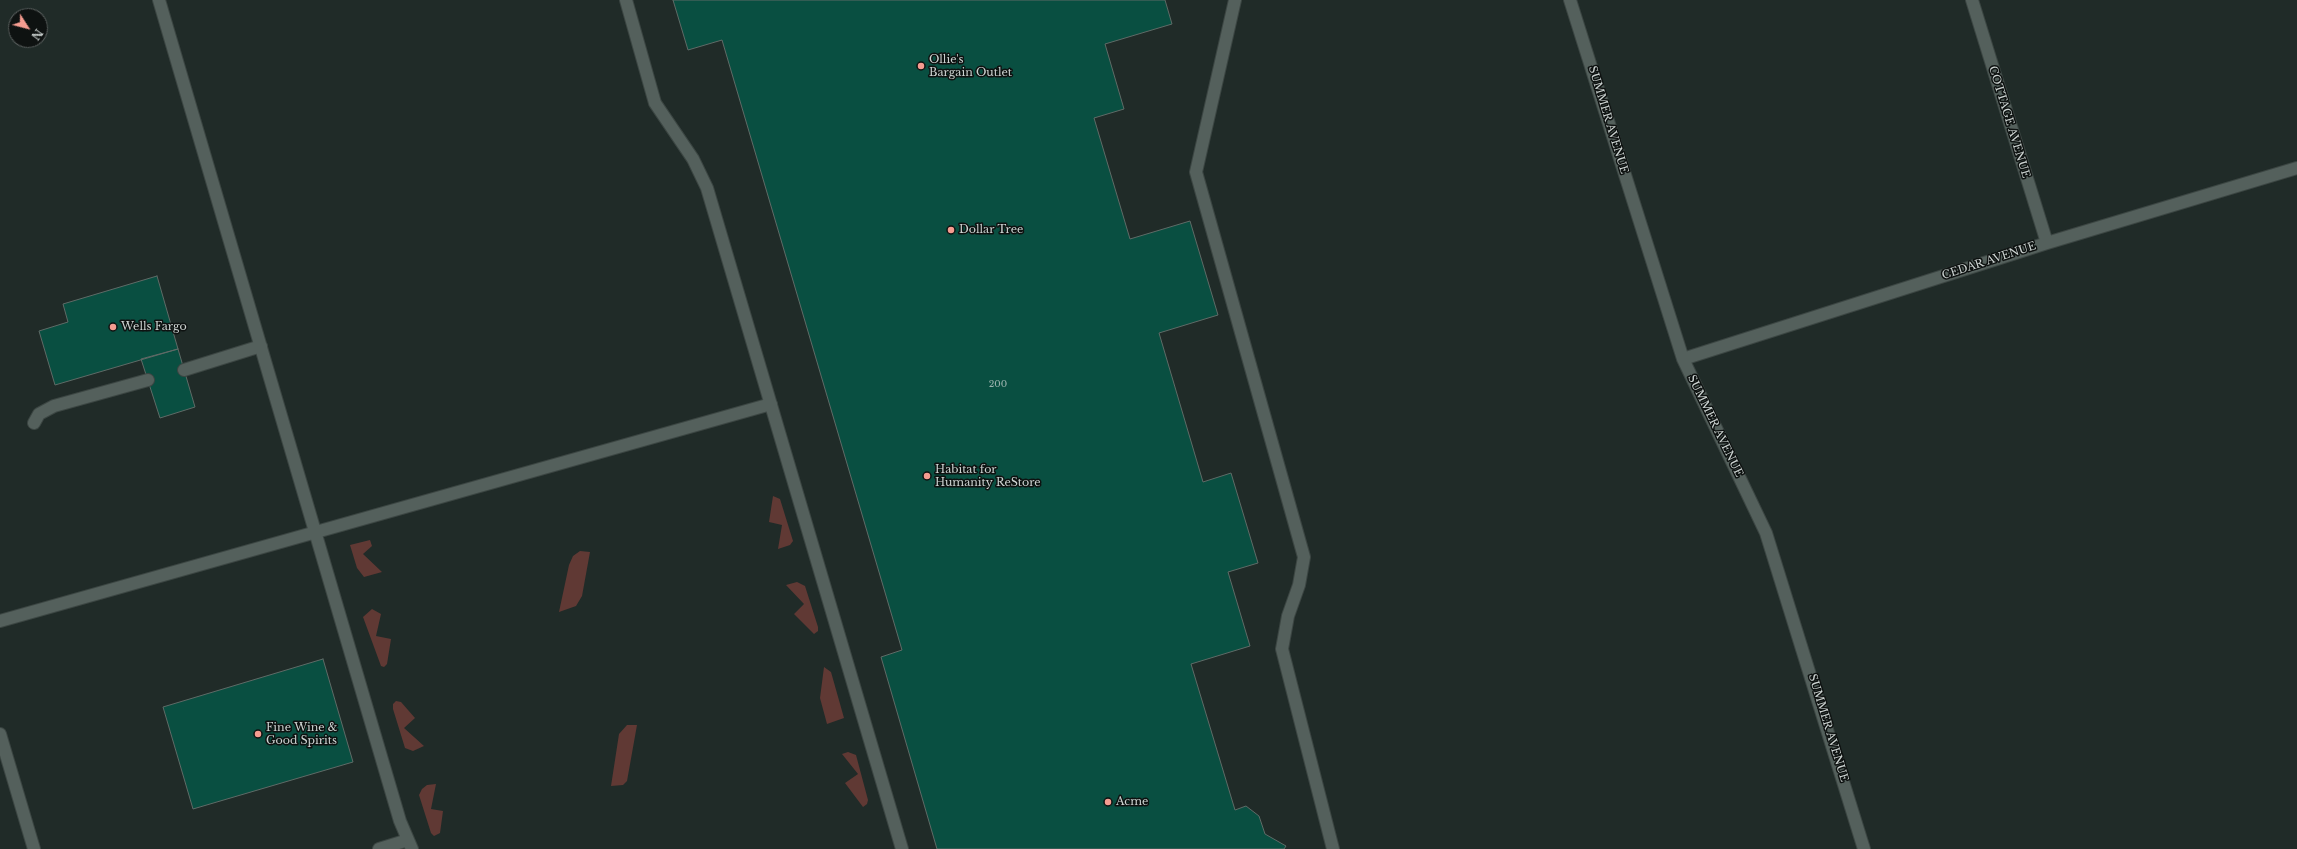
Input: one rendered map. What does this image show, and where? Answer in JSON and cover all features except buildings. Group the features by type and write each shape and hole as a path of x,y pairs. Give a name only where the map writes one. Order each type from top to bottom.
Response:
{"street":[{"path":"159,0 400,821 410,845 379,849"},
{"path":"626,0 655,103 693,159 707,188 902,849"},
{"path":"1235,0 1196,172 1304,557 1299,585 1288,616 1282,649 1333,849"},
{"name":"SUMMER AVENUE","path":"1570,0 1683,359 1766,533 1864,849"},
{"name":"COTTAGE AVENUE","path":"1972,0 2047,243"},
{"name":"CEDAR AVENUE","path":"1683,359 2047,243 2297,168"},
{"path":"184,370 261,346"},
{"path":"34,423 39,414 54,406 148,380"},
{"path":"0,621 771,404"},
{"path":"0,734 34,849"}],"shaded area":[{"path":"773,496 780,499 793,541 790,545 778,549 782,525 769,522"},
{"path":"370,540 372,546 363,554 382,572 364,577 357,568 350,545"},
{"path":"580,551 590,552 582,596 576,606 559,612 569,565 573,556"},
{"path":"797,582 805,586 818,627 818,631 814,634 794,614 804,604 786,585"},
{"path":"372,609 381,614 376,636 391,639 387,664 384,667 381,666 363,617"},
{"path":"824,667 831,672 844,718 827,724 820,698"},
{"path":"396,701 401,702 415,718 404,728 424,746 413,751 405,748 393,709 393,704"},
{"path":"627,725 637,725 627,781 623,785 611,786 619,734"},
{"path":"848,752 856,755 868,800 867,804 863,807 845,783 858,774 842,754"},
{"path":"436,784 431,809 443,811 440,833 434,836 431,833 419,795 422,789 427,785"}],"place":[{"name":"Ollie's Bargain Outlet","path":"921,66"},
{"name":"Dollar Tree","path":"951,230"},
{"name":"Wells Fargo","path":"113,327"},
{"name":"Habitat for Humanity ReStore","path":"927,476"},
{"name":"Fine Wine & Good Spirits","path":"258,734"},
{"name":"Acme","path":"1108,802"}]}
